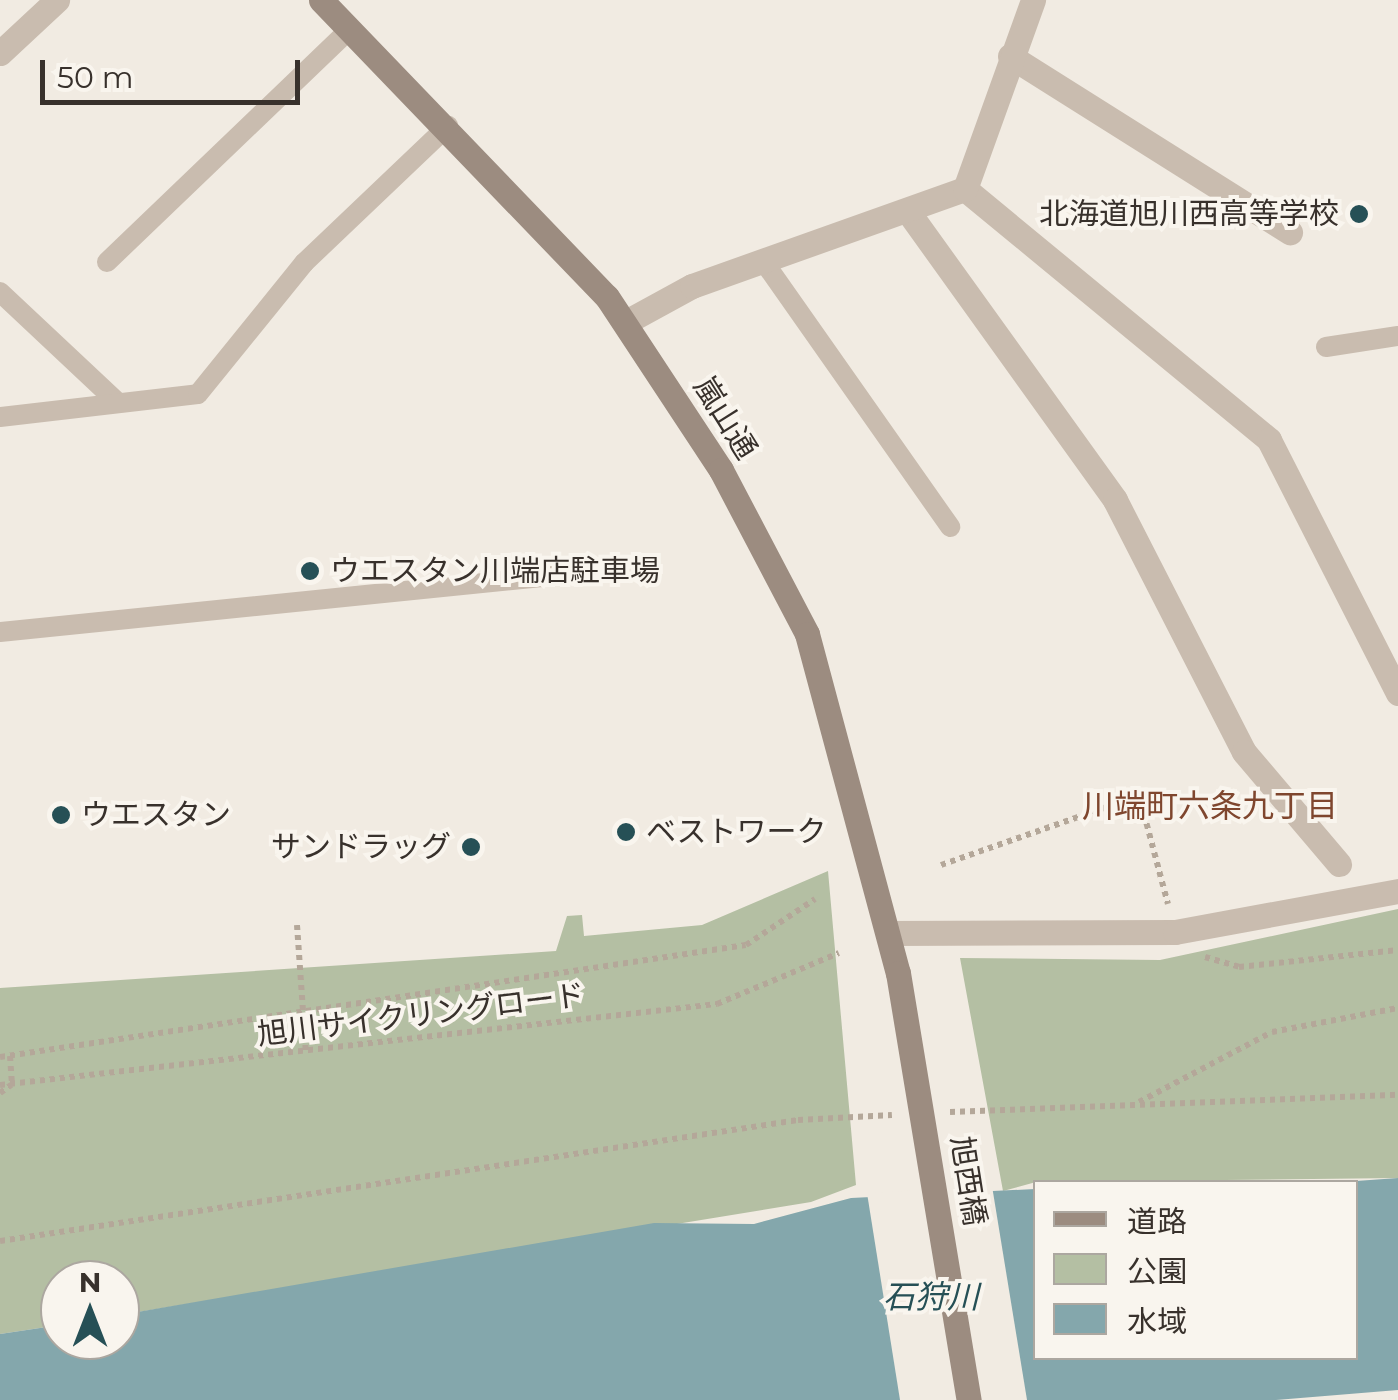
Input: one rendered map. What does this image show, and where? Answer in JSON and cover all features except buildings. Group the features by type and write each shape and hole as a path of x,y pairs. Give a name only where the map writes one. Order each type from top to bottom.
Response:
{"street":[{"path":"0,53 57,0"},
{"name":"嵐山通","path":"321,0 448,126 626,322 721,470 808,634 898,972"},
{"path":"626,322 764,262 909,213 965,189 1010,56 1023,3"},
{"path":"1010,56 1290,232"},
{"path":"965,189 1270,440 1398,693"},
{"path":"909,213 1115,500 1244,752 1339,864"},
{"path":"889,933 1175,932 1398,891"},
{"name":"旭西橋","path":"898,972 969,1400"}],"lane":[{"path":"107,262 350,30"},
{"path":"0,417 198,394 304,264 448,126"},
{"path":"764,262 950,527"},
{"path":"0,292 118,403"},
{"path":"1326,346 1398,336"},
{"path":"0,632 572,574"}],"path":[{"path":"941,864 1127,800 1144,814 1175,932 1209,960 1239,968 1398,950"},
{"path":"0,1057 746,945 816,899"},
{"path":"296,925 306,1054"},
{"name":"旭川サイクリングロード","path":"0,1085 306,1054 717,1004 839,953"},
{"path":"1136,1104 1272,1032 1398,1008"},
{"path":"0,1094 12,1084 10,1056"},
{"path":"940,1112 1398,1096"},
{"path":"0,1241 798,1120 901,1114"}],"green space":[{"path":"828,871 856,1185 811,1202 140,1312 140,1260 40,1260 40,1328 0,1334 0,988 556,951 567,916 582,915 584,936 702,925"},
{"path":"1398,909 1398,1178 1033,1180 1003,1191 960,958 1160,960"}],"water":[{"name":"石狩川","path":"1398,1178 1398,1390 1276,1400 0,1400 0,1334 40,1328 40,1360 140,1360 140,1312 654,1223 754,1224 851,1198 1033,1189 1033,1360 1358,1360 1358,1181"}],"pier":[{"path":"992,1186 1027,1400 900,1400 867,1193"}],"place":[{"name":"北海道旭川西高等学校","path":"1359,214"},
{"name":"ウエスタン川端店駐車場","path":"310,571"},
{"name":"ウエスタン","path":"61,815"},
{"name":"ベストワーク","path":"626,832"},
{"name":"サンドラッグ","path":"471,847"}],"district":[{"name":"川端町六条九丁目","path":"1210,806"}]}
